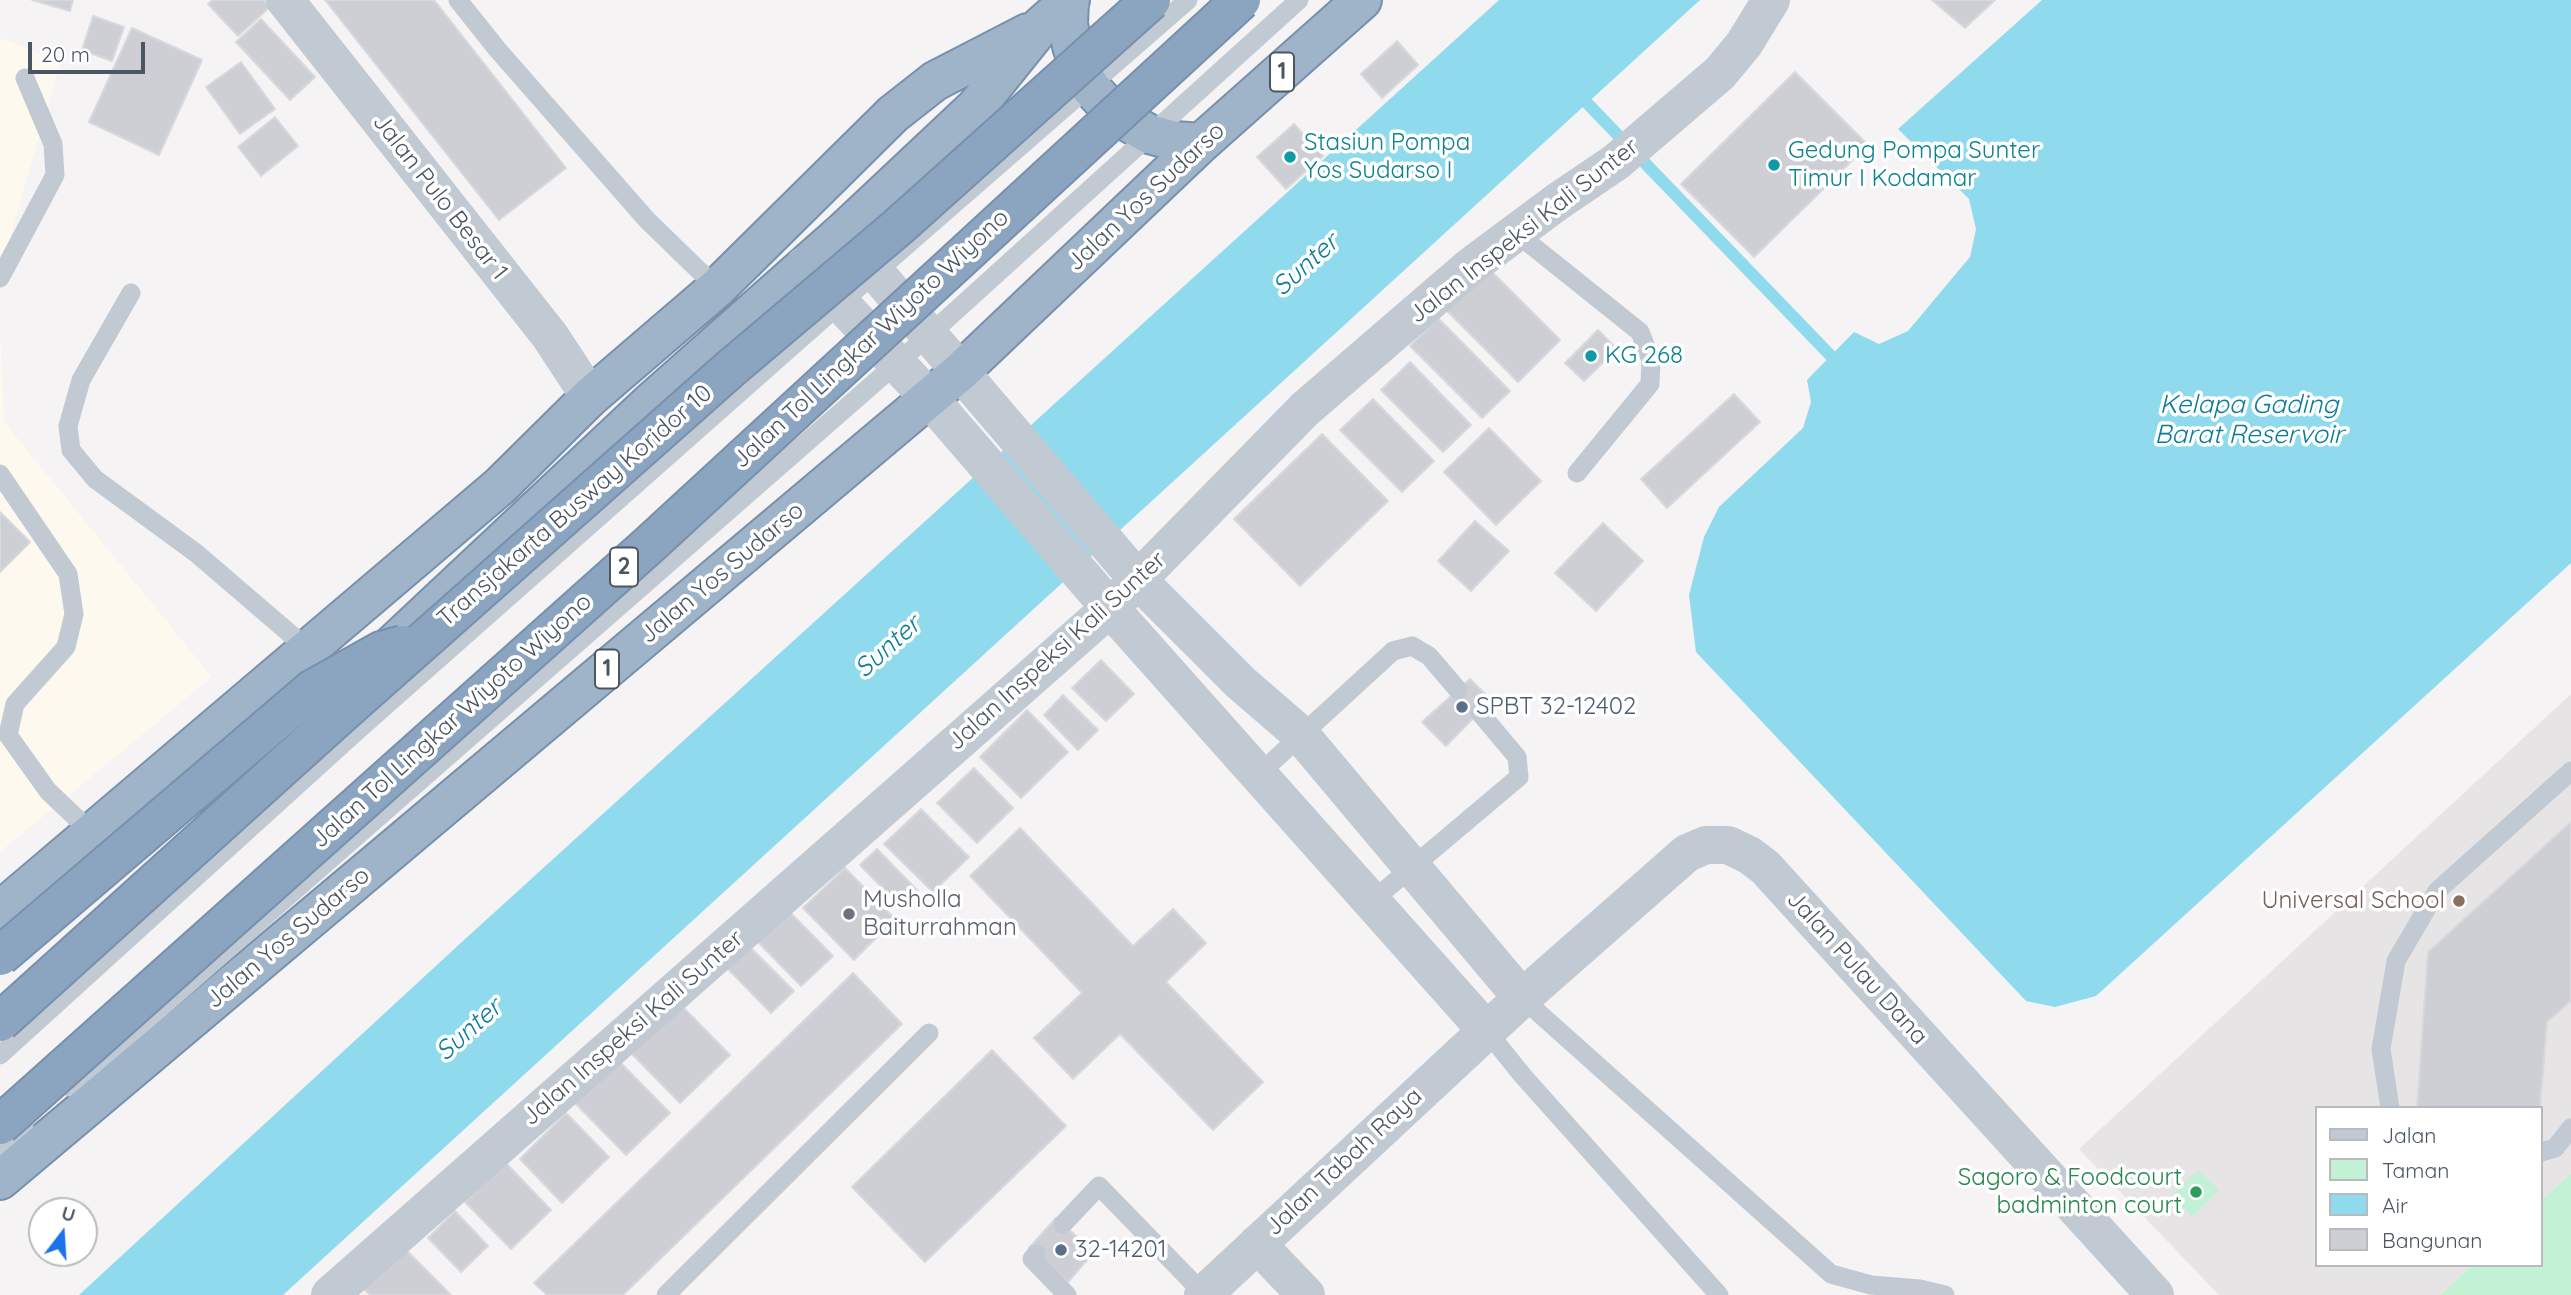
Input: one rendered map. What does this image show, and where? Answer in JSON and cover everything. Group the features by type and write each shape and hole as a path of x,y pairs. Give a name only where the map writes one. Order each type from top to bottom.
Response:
{"highway":[{"path":"1070,0 1068,24 1072,46 1090,87 1116,115 1149,134 1201,144"},
{"path":"0,996 56,950 139,873 236,793 649,404 842,233 976,107 1041,26 1070,0"},
{"path":"0,1022 424,640 730,369 898,227 1151,0"},
{"name":"Jalan Tol Lingkar Wiyoto Wiyono","path":"0,1125 649,545 1241,0"},
{"name":"Jalan Yos Sudarso","path":"0,1180 960,372 1201,144 1362,0"},
{"path":"0,911 500,486 590,397 717,288 893,114 935,81 1041,26"},
{"path":"649,404 658,339"},
{"path":"0,956 313,689 380,650 424,640"},
{"path":"90,832 185,835"}],"street":[{"name":"Jalan Pulo Besar 1","path":"285,0 550,337 590,397"},
{"name":"Jalan Inspeksi Kali Sunter","path":"330,1295 1305,409 1471,266 1627,154 1720,73 1744,44 1771,0"},
{"path":"842,233 1128,568 1241,683 1300,734 1515,990"},
{"path":"805,265 929,398 1100,596 1481,1024"},
{"name":"Jalan Pulau Dana","path":"1481,1024 1515,990 1688,853 1706,845 1728,845 1749,855 1765,867 2155,1295"},
{"name":"Jalan Tabah Raya","path":"1202,1292 1257,1244 1481,1024"},
{"path":"1257,1244 1306,1295"}],"lane":[{"path":"458,0 497,49 648,220 717,288"},
{"name":"Transjakarta Busway Koridor 10","path":"0,1055 356,731 1188,0"},
{"path":"0,1148 929,335 1299,0"},
{"path":"0,278 55,175 53,144 25,78"},
{"path":"1515,232 1640,332 1651,360 1650,384 1577,473"},
{"path":"131,293 81,380 68,426 71,450 95,479 196,553 309,650"},
{"path":"0,474 68,574 75,614 66,647 15,704 8,735 48,791 90,832"},
{"path":"1259,774 1393,651 1412,646 1429,656 1458,690"},
{"path":"1371,901 1519,777 1517,757 1480,713"},
{"path":"2390,1106 2381,1049 2396,961 2437,891 2571,771"},
{"path":"1515,990 1832,1274 1871,1285 1945,1295"},
{"path":"1481,1024 1523,1076 1719,1295"},
{"path":"666,1295 929,1033"},
{"path":"2543,1151 2555,1148 2571,1128"},
{"path":"1063,1224 1099,1186 1202,1292"},
{"path":"1036,1254 1032,1259 1067,1295"}],"shaded area":[{"path":"0,38 61,61 0,272"},
{"path":"0,332 4,422 212,677 0,852"},
{"name":"Universal School","path":"2571,694 2571,1173 2543,1199 2543,1106 2316,1106 2316,1267 2470,1267 2440,1295 2219,1295 2079,1149"}],"green space":[{"name":"Sagoro & Foodcourt badminton court","path":"2198,1170 2219,1190 2192,1217 2172,1194"},
{"path":"2571,1173 2571,1295 2440,1295 2470,1267 2543,1267 2543,1199"}],"water":[{"name":"Sunter","path":"1499,0 1700,0 283,1295 79,1295 464,940"},
{"name":"Kelapa Gading Barat Reservoir","path":"2042,0 2571,0 2571,563 2096,996 2055,1007 2026,1001 1696,652 1689,595 1704,537 1719,507 1803,428 1811,402 1807,380 1854,332 1879,344 1908,331 1970,257 1976,229 1969,199 1898,129"}],"building":[{"path":"32,0 73,0 70,11"},
{"path":"212,0 264,0 270,7 238,36 208,4"},
{"path":"325,0 434,0 566,168 499,220"},
{"path":"1932,0 1995,0 1965,28"},
{"path":"93,16 124,27 112,61 82,50"},
{"path":"261,19 315,77 290,100 236,42"},
{"path":"132,28 202,60 159,155 89,122"},
{"path":"1397,41 1418,65 1382,98 1361,74"},
{"path":"241,62 275,109 240,134 206,87"},
{"name":"Gedung Pompa Sunter Timur I Kodamar","path":"1795,72 1868,145 1754,257 1681,184"},
{"path":"275,117 298,146 261,176 238,147"},
{"name":"Stasiun Pompa Yos Sudarso I","path":"1294,124 1323,156 1286,189 1257,157"},
{"path":"1487,267 1560,340 1518,382 1445,309"},
{"path":"1438,318 1510,391 1482,418 1410,346"},
{"name":"KG 268","path":"1598,330 1617,349 1584,381 1565,363"},
{"path":"1410,362 1471,425 1443,452 1381,390"},
{"path":"1734,394 1760,422 1667,508 1641,479"},
{"path":"1373,399 1434,461 1402,492 1340,430"},
{"path":"1489,428 1541,481 1496,525 1444,472"},
{"path":"1322,434 1388,501 1300,586 1234,519"},
{"path":"0,512 30,542 0,572"},
{"path":"1475,521 1509,551 1471,591 1438,561"},
{"path":"1603,523 1643,561 1596,611 1555,573"},
{"path":"1101,660 1134,694 1106,721 1072,688"},
{"name":"SPBT 32-12402","path":"1470,679 1491,700 1446,746 1422,722"},
{"path":"1063,695 1098,730 1078,750 1044,715"},
{"path":"1027,710 1068,752 1021,798 980,757"},
{"path":"974,768 1013,808 977,843 937,803"},
{"path":"921,809 969,857 933,892 884,844"},
{"path":"2571,822 2571,1001 2547,1022 2540,1106 2417,1106 2428,952"},
{"path":"1020,828 1133,946 1173,909 1206,943 1166,982 1263,1082 1213,1130 1120,1034 1073,1079 1034,1038 1082,993 970,876"},
{"path":"877,849 919,892 902,908 860,865"},
{"name":"Musholla Baiturrahman","path":"845,868 895,919 854,960 803,908"},
{"path":"783,905 833,956 801,986 752,936"},
{"path":"747,944 794,991 771,1013 725,966"},
{"path":"853,973 902,1024 623,1295 547,1295 534,1283"},
{"path":"677,1001 730,1055 680,1103 628,1050"},
{"path":"992,1050 1066,1126 925,1262 852,1187"},
{"path":"618,1060 670,1113 626,1155 575,1103"},
{"path":"566,1113 609,1157 562,1203 520,1159"},
{"path":"505,1162 551,1210 511,1249 465,1202"},
{"path":"455,1211 488,1246 461,1272 428,1238"},
{"name":"32-14201","path":"1056,1218 1094,1252 1068,1282 1029,1248"},
{"path":"403,1247 451,1295 370,1295 362,1287"}],"waterway":[{"path":"1587,103 1831,356"}],"place":[{"name":"Stasiun Pompa Yos Sudarso I","path":"1290,157"},
{"name":"Gedung Pompa Sunter Timur I Kodamar","path":"1774,165"},
{"name":"KG 268","path":"1591,356"},
{"name":"SPBT 32-12402","path":"1462,707"},
{"name":"Universal School","path":"2459,901"},
{"name":"Musholla Baiturrahman","path":"849,914"},
{"name":"Sagoro & Foodcourt badminton court","path":"2196,1192"},
{"name":"32-14201","path":"1061,1250"}]}
